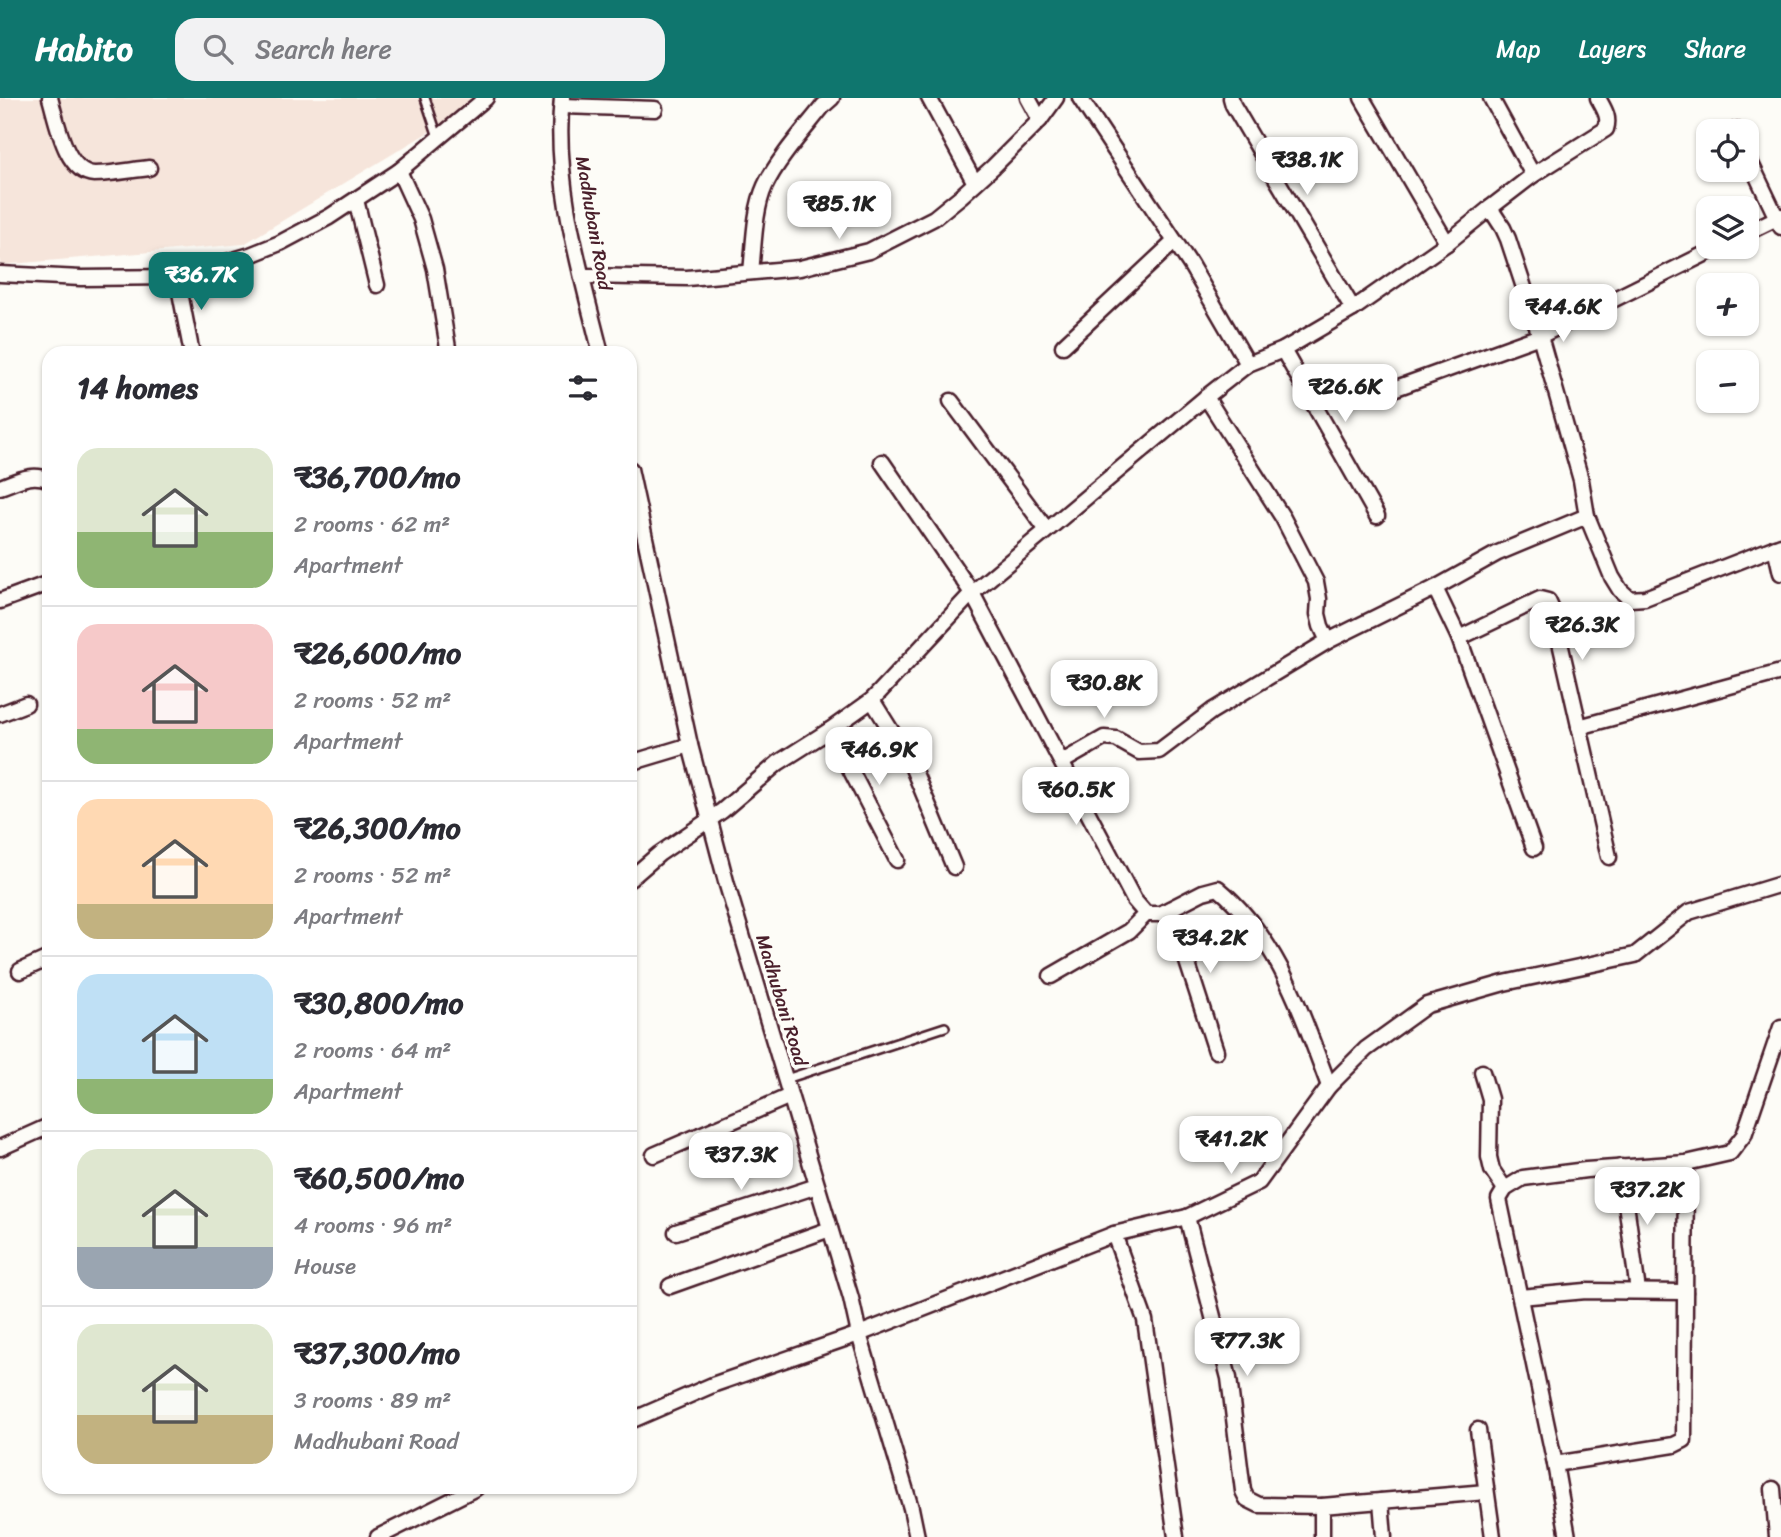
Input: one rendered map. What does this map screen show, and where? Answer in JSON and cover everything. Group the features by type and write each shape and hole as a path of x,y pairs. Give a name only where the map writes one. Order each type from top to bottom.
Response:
{"street":[{"path":"50,98 69,159 79,169 92,174 149,168"},
{"path":"0,274 81,278 177,277 250,255 280,243 356,200 399,171 485,98"},
{"path":"751,272 764,188 822,106 832,98"},
{"path":"929,98 975,183"},
{"path":"1028,98 1040,120"},
{"path":"582,276 687,278 800,268 870,251 933,218 975,183 1040,120 1056,98"},
{"path":"1080,98 1190,264 1248,364"},
{"path":"1231,98 1353,309"},
{"path":"1362,98 1447,243"},
{"path":"1491,98 1534,175"},
{"path":"637,873 659,854 722,811 778,763 872,700 972,593 1248,364 1283,350 1353,309 1447,243 1534,175 1605,129 1608,122 1598,98"},
{"path":"562,102 655,109"},
{"name":"Madhubani Road","path":"562,102 562,181 599,346"},
{"path":"399,171 421,219 435,270 448,346"},
{"path":"1759,179 1780,220 1759,228"},
{"path":"356,200 377,285"},
{"path":"1489,208 1508,239 1540,335 1581,480 1587,516 1620,590 1630,599 1645,598 1778,546 1781,573"},
{"path":"1063,346 1174,242"},
{"path":"1385,392 1540,335 1696,258"},
{"path":"177,277 190,346"},
{"path":"1283,350 1377,516"},
{"path":"1206,397 1283,519 1316,582 1318,614 1328,641"},
{"path":"951,401 1047,530"},
{"path":"882,462 972,593 1134,900 1146,914"},
{"path":"0,486 30,476 42,478"},
{"name":"Madhubani Road","path":"637,501 690,745 727,885 851,1298 917,1537"},
{"path":"1062,762 1104,738 1116,738 1139,752 1159,751 1212,711 1328,641 1435,588 1498,553 1587,516"},
{"path":"0,601 42,586"},
{"path":"1435,588 1459,638 1534,848"},
{"path":"1459,638 1540,599 1548,601 1553,611 1609,857"},
{"path":"1580,727 1781,672"},
{"path":"872,700 910,761 954,867"},
{"path":"0,714 26,704"},
{"path":"830,730 897,860"},
{"path":"637,761 690,745"},
{"path":"637,1418 715,1384 859,1334 1114,1234 1186,1217 1259,1182 1329,1086 1366,1049 1427,1005 1504,983 1635,955 1689,912 1781,884"},
{"path":"1051,976 1129,931 1146,914 1160,914 1203,892 1219,888 1236,904 1271,952 1292,989 1329,1086"},
{"path":"1170,909 1216,1052"},
{"path":"20,971 42,961"},
{"path":"1568,1537 1499,1199 1505,1189 1523,1178 1586,1170 1686,1163 1730,1153 1744,1135 1781,1027"},
{"path":"1482,1072 1490,1099 1489,1157 1492,1170 1505,1189"},
{"path":"654,1155 790,1096"},
{"path":"0,1148 42,1129"},
{"path":"1555,1464 1674,1445 1684,1440 1686,1163"},
{"path":"1621,1167 1638,1292"},
{"path":"676,1232 817,1185"},
{"path":"1186,1217 1229,1378 1243,1491 1247,1499 1259,1505 1322,1506 1486,1492"},
{"path":"670,1286 830,1229"},
{"path":"1114,1234 1145,1320 1176,1537"},
{"path":"1520,1297 1586,1291 1685,1292"},
{"path":"1478,1430 1493,1537"},
{"path":"1773,1489 1777,1537"},
{"path":"378,1537 460,1494"},
{"path":"1381,1501 1384,1537"},
{"path":"1322,1506 1322,1537"}],"lane":[{"path":"425,98 439,139"},
{"path":"785,1079 945,1027"}],"shaded area":[{"path":"0,98 485,98 244,244 0,265"}]}
